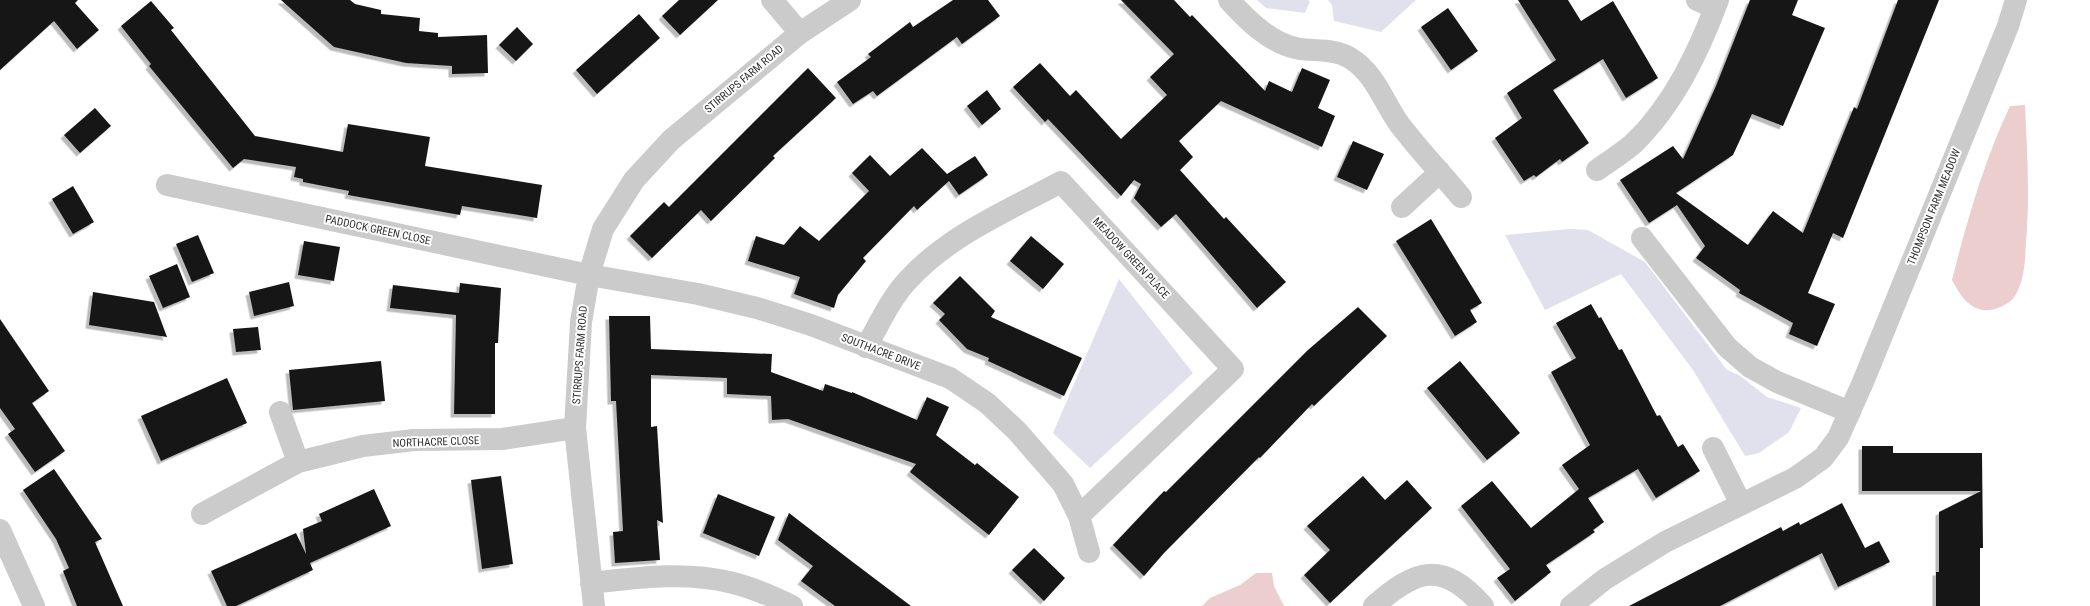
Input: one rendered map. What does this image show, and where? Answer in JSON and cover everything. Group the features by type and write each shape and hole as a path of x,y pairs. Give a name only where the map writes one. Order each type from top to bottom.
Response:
{"street":[{"path":"772,0 800,33"},
{"name":"STIRRUPS FARM ROAD","path":"594,606 575,428 581,322 589,275 603,229 634,180 671,140 800,33 850,0"},
{"path":"1229,0 1250,23 1272,38 1298,48 1349,57 1364,68 1376,82 1389,109 1401,126 1461,197"},
{"name":"THOMPSON FARM MEADOW","path":"1571,606 1606,579 1665,542 1795,478 1823,458 1838,438 2005,33 2016,0"},
{"path":"1597,170 1634,143 1654,120 1680,83 1699,48 1710,3"},
{"path":"1402,207 1440,172"},
{"name":"MEADOW GREEN PLACE","path":"866,347 890,305 908,280 942,249 987,221 1061,182 1233,369 1079,516"},
{"name":"PADDOCK GREEN CLOSE","path":"167,185 589,275"},
{"path":"1642,238 1727,347 1750,366 1777,382 1850,412"},
{"name":"SOUTHACRE DRIVE","path":"589,275 698,294 757,308 811,326 950,378 987,403 1017,431 1063,484 1079,516 1089,552"},
{"path":"280,412 298,462"},
{"name":"NORTHACRE CLOSE","path":"202,514 298,462 370,445 414,440 502,439 575,428"},
{"path":"1713,448 1741,504"},
{"path":"0,530 34,606"},
{"path":"1374,606 1395,588 1417,576 1435,575 1454,580 1483,606"},
{"path":"591,583 657,576 693,577 728,582 769,595 792,606"}],"shaded area":[{"path":"1257,0 1310,1 1305,13 1266,8"},
{"path":"1328,0 1416,0 1381,32 1334,21 1332,5"},
{"path":"2025,105 2028,208 2023,276 2018,290 2011,301 1997,308 1983,310 1966,301 1952,280 1977,192 1992,148 2010,106"},
{"path":"1569,229 1588,230 1645,262 1727,370 1739,375 1767,397 1801,408 1789,432 1759,453 1745,456 1693,370 1621,274 1545,310 1505,235"},
{"path":"1119,279 1193,373 1090,468 1053,433"},
{"path":"1256,573 1272,573 1274,586 1284,606 1202,606 1210,598 1240,585"}],"building":[{"path":"0,0 78,0 75,3 99,30 77,49 54,21 0,70"},
{"path":"281,0 350,0 355,4 381,10 381,14 420,18 419,31 438,33 438,37 487,35 488,73 452,74 452,66 406,63 334,47"},
{"path":"679,0 718,0 680,35 662,16"},
{"path":"953,0 988,0 1000,16 962,44 957,37 877,96 873,91 853,104 837,82 871,57 868,54 910,22 913,27"},
{"path":"1121,0 1174,0 1190,17 1192,15 1265,91 1269,81 1292,92 1302,68 1330,80 1318,108 1335,116 1322,147 1221,101 1179,141 1193,157 1180,170 1224,219 1226,217 1286,282 1257,308 1176,214 1161,227 1134,198 1141,184 1134,180 1121,196 1048,119 1045,122 1013,87 1040,63 1070,96 1076,90 1121,139 1167,95 1150,77 1174,54"},
{"path":"1518,0 1568,0 1581,21 1613,1 1658,78 1626,98 1603,59 1553,90 1589,143 1562,162 1560,159 1536,177 1534,175 1524,181 1495,138 1522,118 1507,93 1556,60"},
{"path":"1750,0 1798,0 1792,15 1825,28 1783,126 1752,114 1733,155 1676,193 1748,245 1773,211 1803,233 1854,107 1857,109 1898,0 1939,0 1843,238 1833,233 1808,293 1835,304 1817,346 1789,334 1793,323 1739,293 1740,290 1696,258 1705,246 1677,205 1649,223 1620,180 1673,146 1683,159 1716,86"},
{"path":"151,1 174,28 171,30 255,136 343,152 348,124 430,137 425,166 542,185 537,218 462,206 460,215 348,195 349,191 303,182 303,179 294,177 296,167 244,159 233,168 149,66 151,64 121,26"},
{"path":"1448,8 1478,51 1451,70 1421,27"},
{"path":"639,14 660,38 597,94 576,70"},
{"path":"517,27 533,44 516,61 499,45"},
{"path":"808,68 836,98 773,156 775,158 711,221 701,210 652,258 630,236 664,202 669,207"},
{"path":"987,90 1001,109 982,125 967,106"},
{"path":"95,108 111,126 80,153 64,135"},
{"path":"1353,141 1384,154 1367,190 1337,177"},
{"path":"922,148 947,174 975,156 988,175 959,195 949,181 917,210 914,206 863,258 866,261 838,295 834,308 794,294 800,277 748,261 756,236 784,245 800,226 819,241 869,191 852,173 870,155 890,176"},
{"path":"73,186 94,222 73,234 52,199"},
{"path":"1431,219 1482,303 1470,310 1477,322 1455,336 1396,241"},
{"path":"198,235 214,273 192,282 176,244"},
{"path":"1031,236 1064,264 1043,289 1010,261"},
{"path":"304,241 340,247 334,281 298,275"},
{"path":"177,264 190,297 163,308 149,276"},
{"path":"960,276 995,311 991,317 1082,358 1064,396 988,361 989,358 967,349 939,320 945,314 933,303"},
{"path":"289,282 294,306 254,316 249,292"},
{"path":"460,283 501,288 498,343 495,343 495,414 454,414 456,315 390,308 393,285 459,293"},
{"path":"93,292 154,302 167,337 89,325"},
{"path":"1591,304 1599,318 1601,317 1619,350 1622,349 1657,416 1660,415 1678,447 1683,444 1700,471 1656,498 1638,469 1588,498 1604,522 1593,530 1595,532 1546,565 1551,572 1515,601 1497,578 1510,569 1461,506 1492,481 1531,528 1579,489 1562,465 1590,445 1551,372 1576,358 1556,323"},
{"path":"1358,307 1387,336 1314,406 1312,404 1164,553 1144,576 1113,545 1164,491 1166,492 1308,350"},
{"path":"609,316 650,316 651,349 772,354 771,372 823,391 825,384 852,392 917,420 927,397 949,407 936,435 975,465 977,463 1019,497 989,535 910,472 916,464 788,419 772,420 771,396 727,394 727,378 651,375 651,427 657,426 663,523 657,520 660,560 615,563 613,532 623,531 616,401 611,401"},
{"path":"0,319 49,391 32,403 65,451 35,472 8,434 15,429 0,408"},
{"path":"258,327 261,350 236,352 233,329"},
{"path":"381,361 385,401 293,410 289,370"},
{"path":"1460,361 1520,433 1487,460 1427,388"},
{"path":"227,378 247,423 161,461 141,416"},
{"path":"1862,446 1893,446 1893,453 1982,453 1983,548 1980,548 1980,606 1936,606 1936,572 1939,572 1939,512 1981,491 1862,491"},
{"path":"54,469 102,539 95,542 123,606 77,606 63,571 69,568 56,539 23,490"},
{"path":"501,476 513,564 482,569 471,480"},
{"path":"1363,476 1385,500 1407,480 1432,508 1330,603 1304,575 1330,550 1307,526"},
{"path":"374,489 391,526 310,563 313,570 236,606 227,606 211,571 296,533 306,554 303,529 322,521 319,514"},
{"path":"718,494 775,517 759,556 703,533"},
{"path":"1842,503 1865,548 1879,541 1890,562 1838,587 1822,553 1720,606 1629,606 1781,527 1783,531 1799,522 1800,525"},
{"path":"789,513 911,606 835,606 801,581 813,566 778,540"},
{"path":"1034,548 1065,578 1044,601 1012,570"}]}
